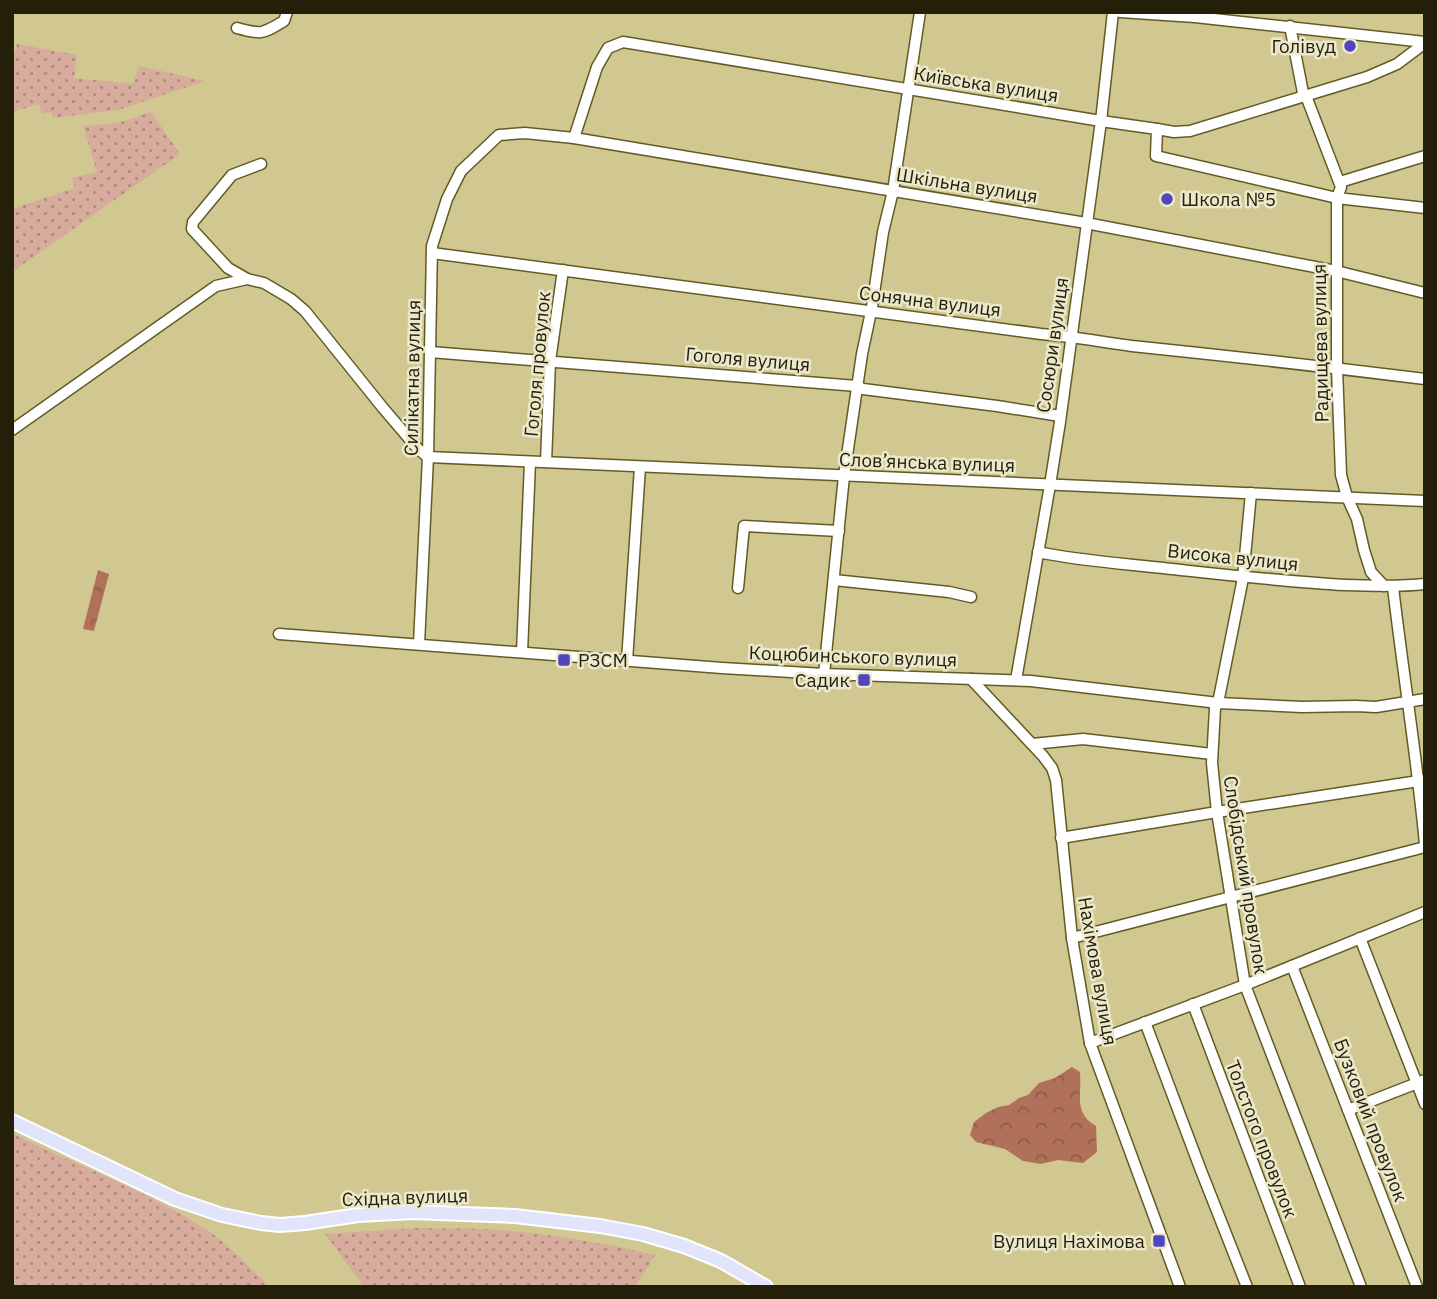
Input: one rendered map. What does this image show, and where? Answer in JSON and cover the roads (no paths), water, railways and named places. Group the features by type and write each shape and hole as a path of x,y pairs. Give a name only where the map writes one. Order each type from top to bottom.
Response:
{"main road":[{"name":"Східна вулиця","path":"12,1121 175,1199 222,1215 280,1225 359,1215 413,1212 515,1216 600,1226 643,1234 684,1246 721,1261 766,1287"}],"street":[{"path":"237,28 257,34 265,32 284,21 287,12"},
{"path":"824,674 844,476 857,386 883,232 893,191 920,12"},
{"name":"Сосюри вулиця","path":"1016,680 1050,485 1101,121 1113,12"},
{"path":"1120,12 1290,26 1425,43"},
{"path":"1290,26 1303,93 1307,96 1340,182 1425,156"},
{"name":"Київська вулиця","path":"574,138 597,67 608,47 623,42 1174,132 1190,131 1367,77 1397,64 1425,43"},
{"path":"1157,129 1156,156 1336,198 1425,208"},
{"name":"Шкільна вулиця","path":"499,135 525,133 574,138 1086,223 1336,271 1425,293"},
{"name":"Силікатна вулиця","path":"419,644 428,457 432,246 447,199 461,171 499,135"},
{"path":"261,164 232,175 193,222 192,229 228,268 247,279 264,283 291,299 305,312 384,410 428,457"},
{"name":"Радищева вулиця","path":"1340,182 1341,187 1336,198 1336,271 1341,475 1357,519 1363,550 1371,572 1388,587 1422,780 1425,846"},
{"name":"Сонячна вулиця","path":"432,253 1041,334 1425,379"},
{"name":"Гоголя провулок","path":"546,462 550,361 563,270"},
{"path":"12,430 216,286 247,279"},
{"name":"Гоголя вулиця","path":"430,352 857,386 1060,416"},
{"name":"Слов’янська вулиця","path":"428,457 1425,500"},
{"name":"Гоголя провулок","path":"522,652 530,462"},
{"path":"627,661 640,467"},
{"name":"Слобідський провулок","path":"1251,493 1243,578 1215,708 1212,763 1217,812 1245,985 1361,1287"},
{"path":"738,588 744,526 839,531"},
{"name":"Висока вулиця","path":"1038,552 1072,559 1243,578 1388,587 1425,584"},
{"path":"834,580 949,592 971,597"},
{"name":"Коцюбинського вулиця","path":"279,634 824,674 1016,680 1218,703 1376,707 1425,699"},
{"name":"Нахімова вулиця","path":"971,679 1052,768 1056,780 1072,938 1090,1043 1180,1287"},
{"path":"1032,744 1083,739 1212,754"},
{"path":"1061,838 1422,780"},
{"path":"1072,938 1425,846"},
{"path":"1090,1043 1245,985 1425,912"},
{"path":"1360,938 1421,1082 1425,1104"},
{"name":"Бузковий провулок","path":"1292,966 1417,1287"},
{"name":"Толстого провулок","path":"1193,1004 1300,1287"},
{"path":"1145,1022 1247,1287"},
{"path":"1348,1110 1421,1082"}],"place":[{"name":"Голівуд","path":"1350,46"},
{"name":"Школа №5","path":"1167,199"},
{"name":"РЗСМ","path":"564,660"},
{"name":"Садик","path":"864,680"},
{"name":"Вулиця Нахімова","path":"1159,1241"}]}
